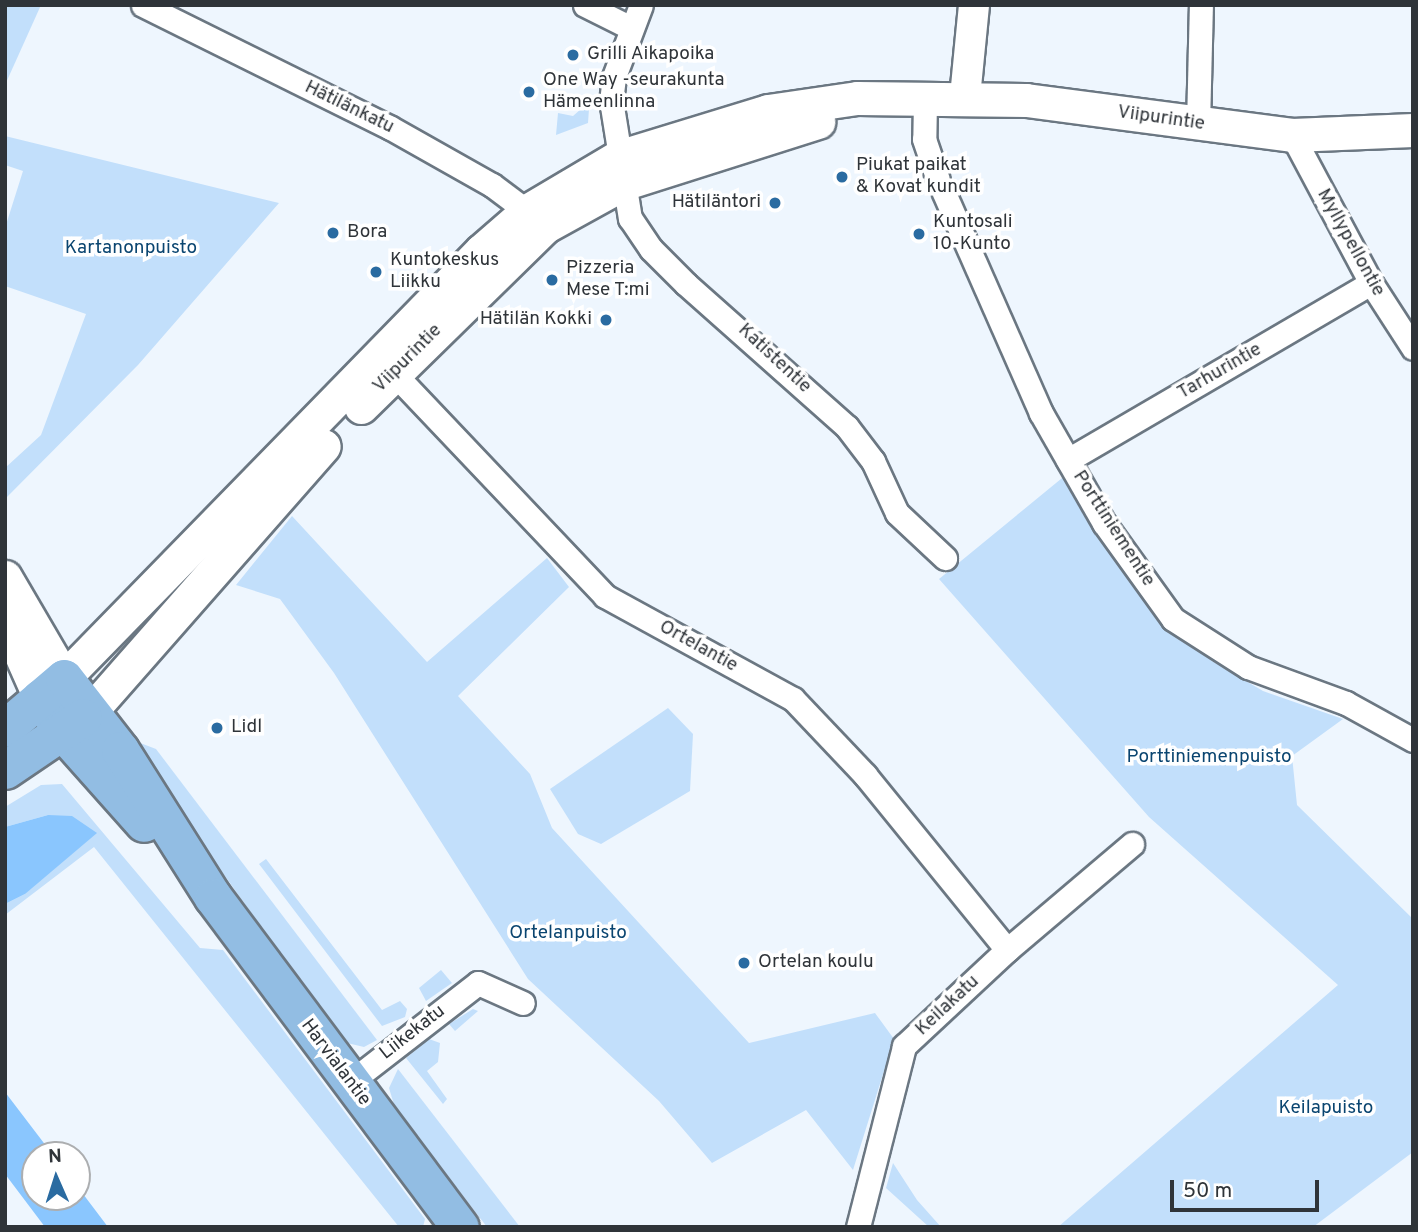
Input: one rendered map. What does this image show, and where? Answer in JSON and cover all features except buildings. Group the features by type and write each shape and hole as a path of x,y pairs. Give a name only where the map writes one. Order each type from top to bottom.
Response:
{"main road":[{"name":"Viipurintie","path":"5,728 52,688 311,429 385,364 536,218 620,170 768,111 857,98 917,100 965,97 1026,100 1198,125 1292,135 1413,130"},
{"name":"Viipurintie","path":"5,770 76,722 385,364"},
{"path":"5,577 52,688"},
{"path":"5,619 52,688"},
{"name":"Harvialantie","path":"52,688 76,722 120,750 213,897 349,1083 460,1227"}],"street":[{"name":"Hätilänkatu","path":"143,5 388,127 492,185 536,218"},
{"path":"585,5 631,28"},
{"name":"Katistentie","path":"641,5 614,77 611,100 620,170 631,218 651,249 847,427 873,461 897,513 945,558"},
{"path":"965,97 974,5"},
{"path":"1198,125 1201,5"},
{"name":"Porttiniementie","path":"917,100 924,139 941,187 1020,370 1104,523 1173,619 1248,667 1346,703 1413,740"},
{"name":"Myllypellontie","path":"1292,135 1371,283 1413,348"},
{"name":"Tarhurintie","path":"1068,460 1371,283"},
{"name":"Ortelantie","path":"385,364 605,596 793,699 865,775 1007,950"},
{"name":"Keilakatu","path":"858,1227 904,1046 1007,950 1132,844"},
{"name":"Liikekatu","path":"349,1083 478,983 523,1003"}],"green space":[{"path":"5,5 41,5 5,85"},
{"path":"581,109 589,109 588,123 556,135 558,113 573,116"},
{"name":"Kartanonpuisto","path":"5,136 279,203 138,365 5,499 5,468 41,435 86,314 5,286 5,228 23,171 5,165"},
{"name":"Porttiniemenpuisto","path":"1067,474 1154,607 1212,661 1263,691 1343,719 1292,756 1297,805 1413,919 1413,1152 1313,1227 1058,1227 1338,985 1149,817 939,579"},
{"name":"Ortelanpuisto","path":"292,516 427,662 547,558 569,587 458,696 530,774 552,828 749,1043 875,1013 894,1039 853,1170 806,1110 712,1163 659,1101 528,979 334,673 280,599 236,585"},
{"path":"668,708 693,734 690,791 601,844 578,834 550,789"},
{"path":"135,741 156,749 377,1040 364,1047 343,1042 195,834"},
{"path":"62,784 200,948 223,950 425,1219 423,1227 399,1227 94,847 5,915 5,904 25,894 48,815 5,827 5,807 41,785"},
{"path":"266,859 382,1010 400,1001 407,1009 405,1017 382,1026 259,864"},
{"path":"441,970 452,983 426,1001 419,988"},
{"path":"473,1009 478,1011 455,1031 449,1024"},
{"path":"429,1039 440,1043 438,1062 427,1071 447,1099 443,1104 406,1058"},
{"path":"398,1069 520,1227 487,1227 395,1108 389,1088"},
{"path":"893,1163 917,1200 941,1227 929,1227 886,1188"}],"shaded area":[{"path":"48,815 72,816 97,833 25,894 5,904 5,827"},
{"path":"5,1092 42,1141 21,1141 21,1195 5,1174"},
{"path":"91,1205 108,1227 45,1227 33,1211 91,1211"}],"place":[{"name":"Grilli Aikapoika","path":"573,55"},
{"name":"One Way -seurakunta Hämeenlinna","path":"529,92"},
{"name":"Piukat paikat & Kovat kundit","path":"842,177"},
{"name":"Hätiläntori","path":"775,203"},
{"name":"Bora","path":"333,233"},
{"name":"Kuntosali 10-Kunto","path":"919,234"},
{"name":"Kuntokeskus Liikku","path":"376,272"},
{"name":"Pizzeria Mese T:mi","path":"552,280"},
{"name":"Hätilän Kokki","path":"606,320"},
{"name":"Lidl","path":"217,728"},
{"name":"Ortelan koulu","path":"744,963"}],"park label":[{"name":"Keilapuisto","path":"1326,1109"}]}
